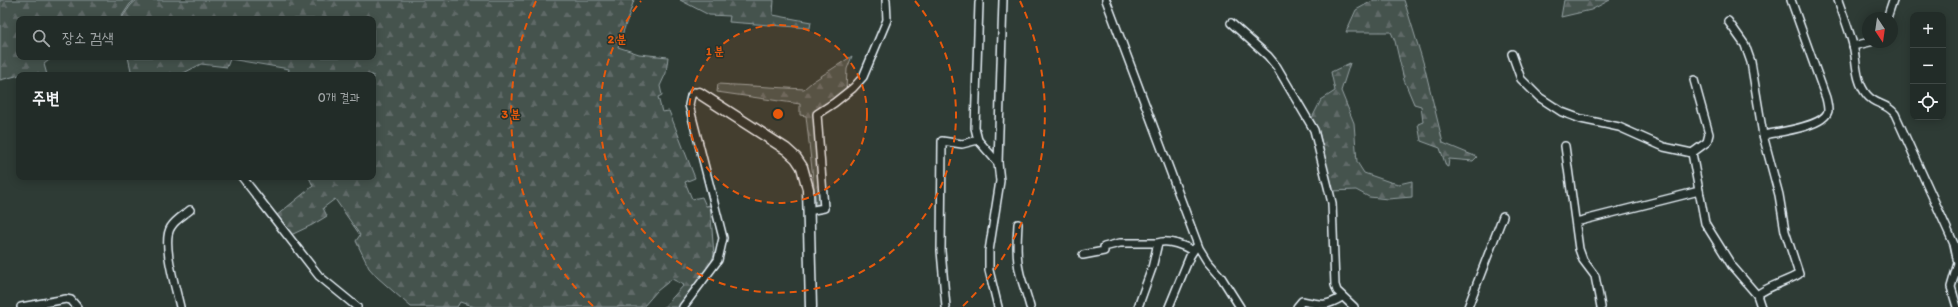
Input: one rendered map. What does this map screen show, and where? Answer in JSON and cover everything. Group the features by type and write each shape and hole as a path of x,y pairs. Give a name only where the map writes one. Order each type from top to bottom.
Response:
{"street":[{"path":"808,210 824,208 817,114 853,88 863,77 887,20 886,0"},
{"path":"998,307 989,270 989,251 1000,181 998,163 1003,0"},
{"path":"1106,0 1195,248 1221,278 1240,307"},
{"path":"1763,135 1809,126 1824,118 1828,110 1826,98 1791,0"},
{"path":"1838,0 1853,46 1860,82 1867,96 1878,103 1890,107 1895,114 1954,244 1958,264 1951,287 1958,307"},
{"path":"1889,12 1892,0"},
{"path":"979,3 975,122 978,140 998,163"},
{"path":"1728,21 1745,45 1752,62 1763,135 1779,195 1785,231 1799,274 1766,288 1757,295"},
{"path":"1231,23 1268,56 1277,67 1314,130 1332,203 1335,285 1337,291 1342,297 1354,307"},
{"path":"1853,46 1862,44"},
{"path":"1512,54 1521,79 1539,97 1562,112 1581,119 1619,127 1664,147 1692,153"},
{"path":"1692,153 1706,142 1709,134 1694,80"},
{"path":"683,307 718,260 722,248 723,238 689,105 691,96 694,92 699,93 786,149 796,158 802,167 806,183 808,210 810,307"},
{"path":"946,307 941,251 942,141 962,144 978,140"},
{"path":"1565,146 1579,249 1583,260 1595,276 1601,307"},
{"path":"1692,153 1706,223 1732,266 1757,295 1761,307"},
{"path":"244,180 319,276 357,307"},
{"path":"1576,222 1699,191"},
{"path":"180,307 168,246 168,233 171,225 190,210"},
{"path":"1468,307 1503,216"},
{"path":"1018,224 1016,245 1020,273 1030,307"},
{"path":"1083,255 1104,251 1104,247 1120,243 1158,243 1163,241 1188,248 1195,248"},
{"path":"1138,307 1152,268 1158,243"},
{"path":"1169,307 1195,248"},
{"path":"1297,307 1302,301 1319,305 1330,304 1342,297"},
{"path":"21,307 66,299 70,300 77,307"}],"green space":[{"path":"0,0 135,0 130,4 122,16 16,16 16,60 49,60 44,64 46,72 16,72 16,76 0,80"},
{"path":"137,0 634,0 618,47 639,54 668,57 666,73 660,86 662,95 658,97 662,112 669,111 695,178 685,182 692,199 702,197 706,206 710,205 714,255 710,265 680,307 664,307 684,285 672,279 657,291 643,307 475,307 460,302 457,307 411,307 369,268 356,241 360,235 335,199 323,208 327,216 291,235 276,216 313,186 310,180 376,180 376,72 288,72 289,69 236,60 376,60 376,16 123,16 131,5"},
{"path":"680,0 774,0 773,15 811,22 810,28 729,22 730,16 709,15"},
{"path":"1374,0 1404,0 1424,65 1443,143 1477,157 1473,161 1449,159 1448,167 1446,166 1440,148 1421,141 1418,124 1423,122 1421,106 1414,104 1404,80 1395,41 1391,32 1346,32 1356,10"},
{"path":"1564,0 1610,0 1591,10 1561,17"},
{"path":"852,56 847,69 846,90 815,112 820,204 816,205 806,116 800,115 800,104 717,92 718,84 804,89 812,82"},
{"path":"129,60 230,60 227,67 201,64 186,72 131,72"},
{"path":"1350,63 1341,91 1354,123 1357,162 1364,173 1390,182 1399,184 1412,181 1412,197 1388,199 1369,197 1356,190 1332,191 1319,131 1312,118 1321,100 1335,91 1331,72"}]}
